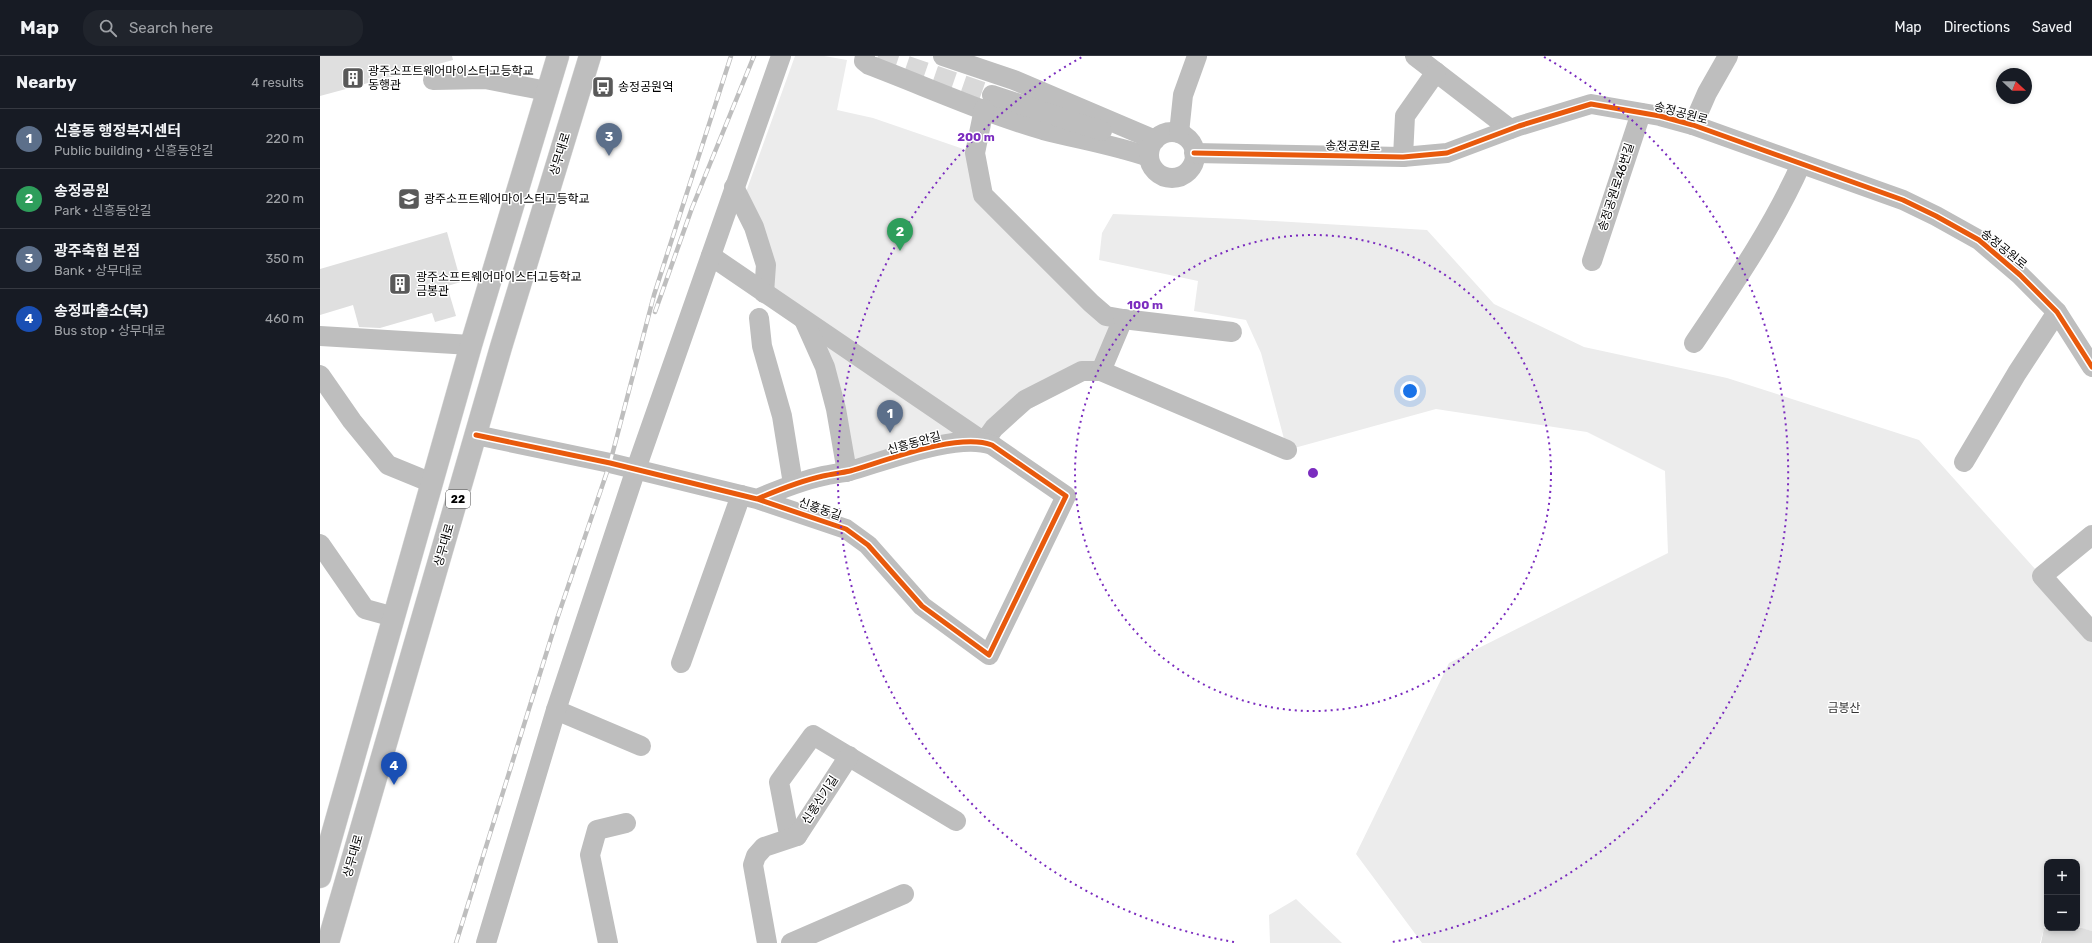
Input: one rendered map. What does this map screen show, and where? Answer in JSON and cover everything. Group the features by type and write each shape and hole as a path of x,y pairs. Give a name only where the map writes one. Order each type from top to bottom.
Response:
{"main road":[{"name":"22","path":"320,877 471,345 558,56"},
{"name":"상무대로","path":"328,943 476,435 590,56"}],"street":[{"path":"486,943 556,710 636,469 734,187 782,56"},
{"path":"865,56 864,61 869,65 988,102 1042,129 1130,151 1151,148 1164,133 1179,133 1191,142 1194,153 1192,164 1189,170 1176,177 1168,177 1155,171 1151,148"},
{"path":"943,56 1014,80 1151,148"},
{"path":"1179,133 1183,95 1198,56"},
{"path":"1415,56 1510,129"},
{"path":"1693,125 1707,93 1728,56"},
{"path":"1403,157 1406,116 1436,72"},
{"path":"433,80 484,79 547,91"},
{"path":"988,102 975,154 983,195 1091,303 1106,316 1232,332"},
{"name":"송정공원로","path":"1194,153 1403,157 1447,153 1510,129 1591,104 1641,113 1693,125 1903,200 1936,216 1979,240 2020,275 2058,312 2092,367"},
{"name":"송정공원로46번길","path":"1592,261 1641,113"},
{"path":"1694,343 1757,246 1789,191 1801,164"},
{"path":"734,187 754,227 766,265 764,293"},
{"path":"711,256 984,442 994,428 1025,400 1082,371 1101,371 1287,450"},
{"path":"1964,462 2017,373 2058,312"},
{"path":"759,318 762,346 782,416 793,484"},
{"path":"1101,371 1123,319"},
{"path":"804,320 825,367 836,409 848,472"},
{"path":"320,336 471,345"},
{"path":"320,375 352,421 388,465 432,483"},
{"name":"신흥동길","path":"476,435 636,469 749,497 835,525 856,535 889,566 922,606 989,655 1066,496 992,445 984,442"},
{"name":"신흥동안길","path":"749,497 823,476 848,472 946,444 984,442"},
{"path":"681,663 749,497"},
{"path":"2092,535 2042,576 2092,632"},
{"path":"320,544 366,608 394,617"},
{"path":"556,710 641,746"},
{"path":"797,836 788,829 779,782 813,735 956,821"},
{"name":"신흥신기길","path":"767,943 753,865 756,856 764,847 797,836 849,756"},
{"path":"608,943 590,855 597,830 626,823"},
{"path":"791,943 904,894"}],"green space":[{"path":"795,56 824,56 847,60 837,110 873,118 975,153 983,195 1123,319 1101,371 994,428 847,472 804,320 764,293 742,203"},
{"name":"금봉산","path":"1113,214 1238,219 1427,230 1494,304 1584,347 1727,378 1919,440 2092,632 2092,931 2080,928 2080,859 2044,859 2044,929 2040,943 1422,943 1356,854 1449,663 1668,553 1665,471 1587,432 1436,409 1287,450 1261,353 1246,320 1194,311 1198,281 1099,260 1102,233"},
{"path":"1296,899 1342,943 1270,943 1269,915"}],"building":[{"name":"광주소프트웨어마이스터고등학교 동행관","path":"320,56 452,56 453,60 320,96"},
{"name":"광주소프트웨어마이스터고등학교 금봉관","path":"447,232 461,282 447,286 456,316 435,322 432,313 380,328 359,327 353,305 320,315 320,269"},
{"path":"2044,928 2044,931 2080,931 2080,928 2082,928 2092,931 2092,943 2041,943"}],"tunnel":[{"path":"878,56 992,95"}],"railway":[{"path":"456,943 557,619 610,463 654,295 731,56"},
{"path":"655,312 692,208 754,56"}],"cycle path":[{"path":"1194,153 1403,157 1447,153 1519,126 1591,104 1660,116 1693,125 1903,200 1936,216 1979,240 2020,275 2057,312 2092,367"},
{"path":"476,435 610,463 757,499 846,529 868,545 922,606 989,655 1066,496 992,445 978,442 960,442 921,449 850,471 806,480 757,499"}],"place":[{"name":"광주소프트웨어마이스터고등학교 동행관","path":"353,78"},
{"name":"송정공원역","path":"603,87"},
{"name":"광주축협 본점","path":"609,156"},
{"name":"광주소프트웨어마이스터고등학교","path":"409,199"},
{"name":"송정공원","path":"900,251"},
{"name":"광주소프트웨어마이스터고등학교 금봉관","path":"400,284"},
{"name":"신흥동 행정복지센터","path":"890,433"},
{"name":"송정파출소(북)","path":"394,785"}]}
